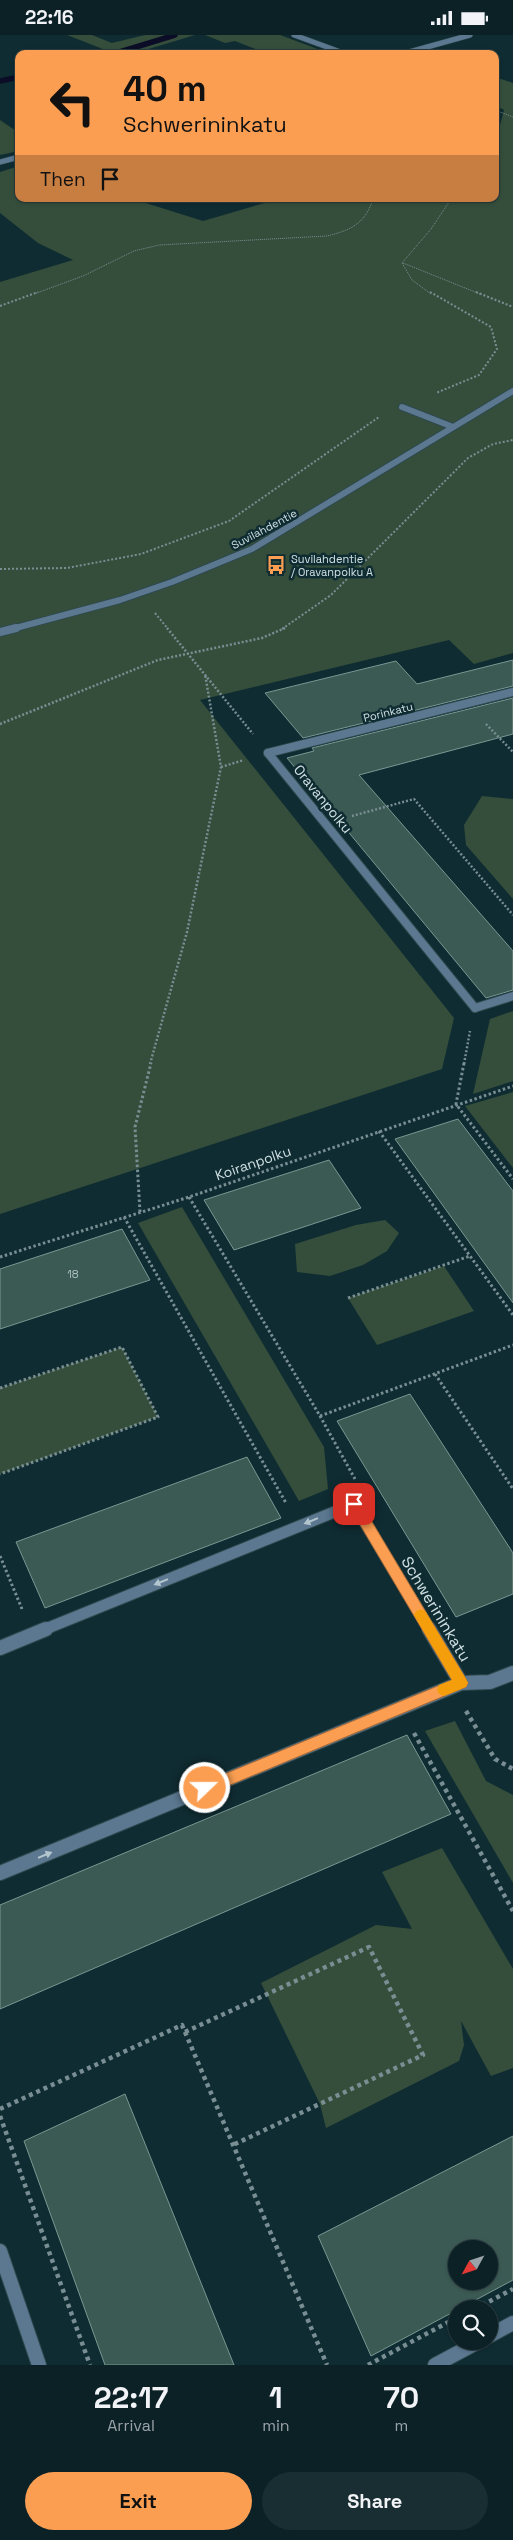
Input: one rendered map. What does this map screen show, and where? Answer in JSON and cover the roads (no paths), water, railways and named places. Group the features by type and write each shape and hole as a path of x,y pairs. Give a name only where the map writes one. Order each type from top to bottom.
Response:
{"street":[{"path":"294,35 335,50"},
{"path":"416,50 470,35"},
{"path":"0,162 15,158"},
{"name":"Suvilahdentie","path":"0,632 120,600 226,560 301,521 513,391"},
{"path":"402,407 454,427"},
{"name":"Porinkatu","path":"268,753 513,692"},
{"name":"Oravanpolku","path":"268,753 475,1008 513,996"},
{"name":"Schwerininkatu","path":"0,1648 354,1504 456,1685"},
{"path":"0,1873 456,1685 490,1682 513,1673"},
{"path":"0,2251 38,2365"},
{"path":"498,2331 513,2323"},
{"path":"435,2365 463,2350"}],"waterway":[{"path":"126,50 175,35"},
{"path":"0,81 15,78"}],"place":[{"name":"Suvilahdentie / Oravanpolku A","path":"276,565"}]}
